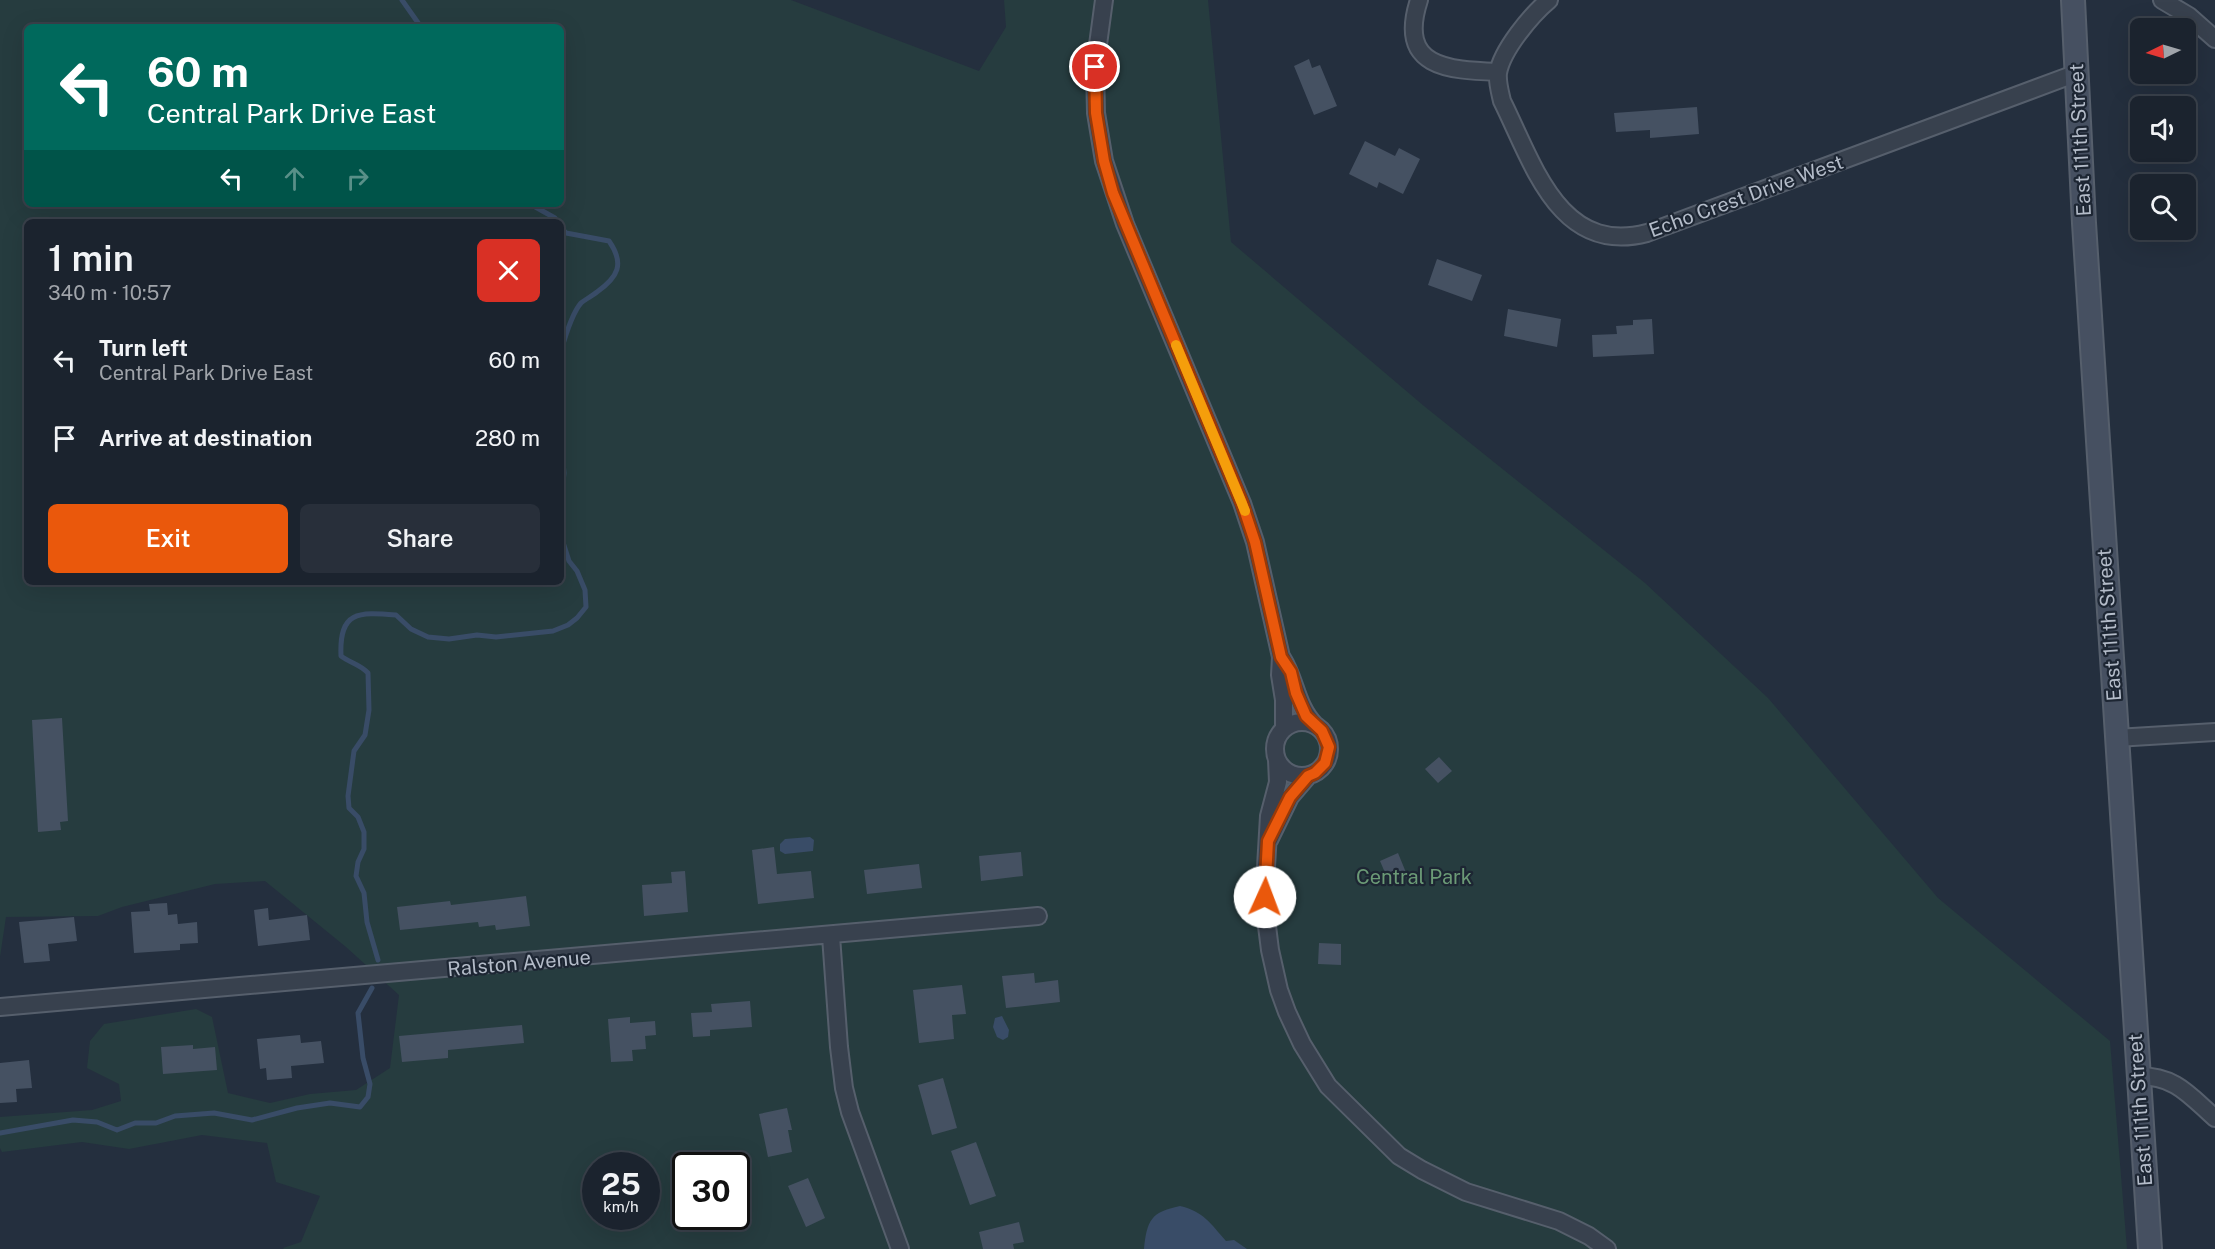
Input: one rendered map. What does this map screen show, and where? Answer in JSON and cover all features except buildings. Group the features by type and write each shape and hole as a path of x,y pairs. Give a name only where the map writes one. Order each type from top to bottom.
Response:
{"main road":[{"name":"East 111th Street","path":"2073,0 2116,738 2150,1249"}],"street":[{"path":"1104,0 1095,67 1096,113 1104,161 1125,224 1242,503 1255,542 1281,657 1284,728 1275,743 1278,782 1269,816 1265,902 1270,950 1279,990 1302,1044 1328,1086 1399,1156 1430,1175 1466,1192 1559,1221 1589,1236 1608,1249"},
{"path":"1419,0 1414,25 1416,43 1420,52 1428,60 1439,66 1457,70 1498,72 1517,34 1549,0"},
{"path":"2162,0 2188,16 2215,39"},
{"name":"Echo Crest Drive West","path":"1498,72 1502,101 1544,185 1566,214 1579,226 1603,236 1618,238 1647,233 2077,73"},
{"path":"1268,841 1290,797 1308,776 1320,769 1328,757 1329,747 1327,738 1306,716 1291,672 1281,657"},
{"path":"1284,728 1299,722 1315,725"},
{"path":"2116,738 2215,732"},
{"path":"1277,760 1281,767 1293,775 1308,776"},
{"name":"Ralston Avenue","path":"0,1007 831,936 1038,916"},
{"path":"831,936 844,1088 850,1112 900,1249"},
{"path":"2138,1076 2155,1076 2178,1084 2215,1118"}],"green space":[{"name":"Central Park","path":"0,0 791,0 979,71 1006,27 1004,0 1208,0 1231,242 1424,406 1645,583 1768,698 1938,898 2110,1041 2127,1249 284,1249 301,1242 320,1196 276,1182 267,1143 202,1135 129,1149 82,1142 2,1152 0,1117 92,1110 121,1101 119,1084 87,1068 90,1041 104,1024 196,1009 212,1017 228,1093 270,1103 310,1094 356,1090 390,1068 399,995 346,947 265,881 215,884 122,907 98,916 6,917 0,957"}],"water":[{"path":"810,837 814,840 813,851 785,854 780,851 780,844 785,839"},
{"path":"1002,1016 1009,1030 1008,1037 1003,1040 997,1037 993,1027 995,1018"},
{"path":"1180,1206 1201,1215 1226,1241 1234,1240 1247,1249 1144,1249 1152,1219 1163,1211"}],"waterway":[{"path":"402,0 419,24"},
{"path":"535,207 556,219"},
{"path":"564,231 566,233 609,241 618,263 617,270 610,281 578,307 564,342"},
{"path":"378,960 367,922 364,893 356,876 358,862 364,849 364,832 358,817 349,808 348,796 354,751 365,735 369,710 368,673 341,656 343,630 354,618 371,614 396,615 411,629 428,637 449,639 477,635 496,637 553,631 568,625 586,607 585,590 577,571 569,561 564,545"},
{"path":"0,1133 73,1120 97,1122 117,1130 135,1123 156,1123 175,1116 214,1113 252,1120 297,1108 330,1103 360,1107 368,1097 370,1084 363,1058 358,1013 372,988"}],"slow traffic":[{"path":"1176,345 1245,511"}],"route":[{"path":"1095,67 1096,113 1104,161 1113,193 1242,503 1255,542 1281,657 1291,672 1296,693 1306,716 1322,731 1329,747 1325,763 1315,773 1308,776 1290,797 1268,841 1265,897"}]}
